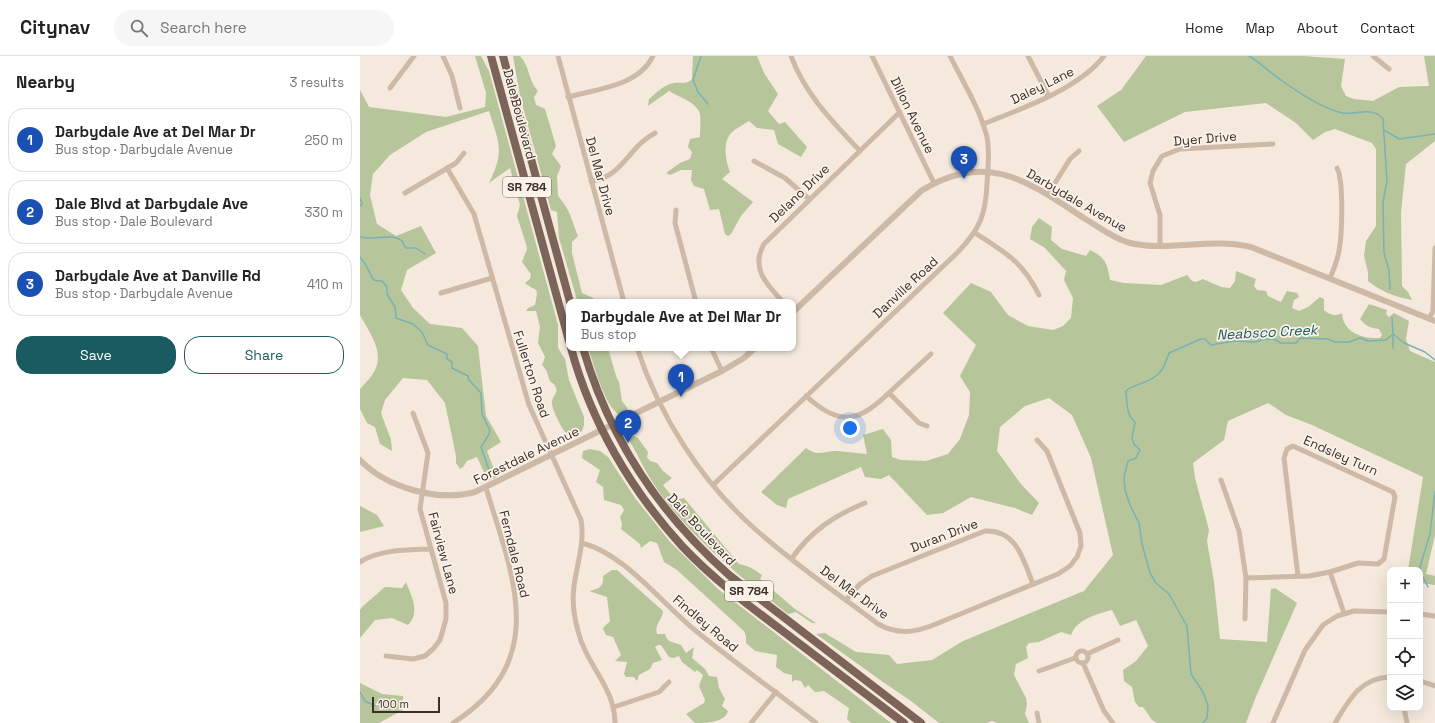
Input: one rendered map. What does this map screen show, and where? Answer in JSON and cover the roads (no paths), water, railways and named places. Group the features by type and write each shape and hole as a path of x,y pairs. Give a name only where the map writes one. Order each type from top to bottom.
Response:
{"main road":[{"name":"Dale Boulevard","path":"492,56 566,330"},
{"name":"Dale Boulevard","path":"503,56 569,299"},
{"name":"Dale Boulevard","path":"572,351 585,391 602,430 621,464 651,508 700,564 738,597 904,723"},
{"name":"Dale Boulevard","path":"584,351 594,383 612,426 633,464 660,503 711,559 748,591 920,723"}],"street":[{"path":"390,88 414,56"},
{"path":"443,56 452,76 460,108"},
{"name":"Del Mar Drive","path":"558,56 623,299"},
{"path":"568,97 630,79 642,71 653,56"},
{"path":"791,56 804,85 816,103 860,150"},
{"name":"Dillon Avenue","path":"872,56 934,183"},
{"name":"Danville Road","path":"714,485 958,252 975,233 985,208 988,172 988,146 983,124 950,56"},
{"path":"1028,56 1048,96"},
{"name":"Daley Lane","path":"983,124 1048,96 1079,80 1104,56"},
{"path":"1373,56 1388,69"},
{"name":"Delano Drive","path":"781,299 767,285 762,276 759,264 760,253 768,238 900,112"},
{"path":"592,181 601,180 612,174 638,145 656,133"},
{"name":"Dyer Drive","path":"1160,245 1160,215 1152,196 1150,183 1153,171 1162,156 1173,150 1186,148 1273,144"},
{"path":"1048,194 1070,159 1078,151"},
{"path":"405,193 456,163 464,153"},
{"path":"754,161 785,178 809,198"},
{"name":"Fullerton Road","path":"447,168 474,214 529,405 551,456 578,511 582,526 582,543 574,593 576,623 584,648 605,683 614,707 616,723"},
{"path":"1330,278 1338,256 1340,241 1341,178 1337,168"},
{"name":"Darbydale Avenue","path":"796,309 912,198 934,183 954,175 988,172 1018,178 1048,194 1120,240 1139,244 1160,245 1216,243 1243,245 1262,250 1432,320"},
{"path":"676,210 675,223 695,299"},
{"path":"975,233 1017,262 1026,272 1039,295"},
{"path":"1432,320 1435,248"},
{"path":"441,293 492,278"},
{"name":"Del Mar Drive","path":"638,351 659,402 687,450 714,485 755,529 846,600 885,628 898,632 912,632 931,626 1058,574 1070,566 1077,557 1081,540 1079,527 1047,451 1037,440"},
{"path":"712,351 722,371"},
{"path":"612,426 722,371 744,358 752,351"},
{"path":"806,396 825,412 838,416 851,417 871,410 931,354"},
{"path":"889,393 919,423 927,426"},
{"name":"Fairview Lane","path":"386,656 412,659 420,658 434,649 443,633 446,619 446,602 420,509 428,464 428,453 413,412"},
{"name":"Forestdale Avenue","path":"360,460 386,479 422,491 454,496 469,494 486,488 612,426"},
{"name":"Endsley Turn","path":"1298,576 1284,458 1286,450 1292,446 1393,492 1394,503 1384,556 1381,563 1358,563 1330,572"},
{"path":"1221,480 1239,531 1246,578 1245,619"},
{"name":"Ferndale Road","path":"453,723 482,701 497,681 512,650 517,628 516,592 486,488"},
{"path":"792,558 805,541 821,527 840,515 865,503"},
{"name":"Duran Drive","path":"846,600 860,584 872,576 985,531 1002,533 1013,541 1020,551 1033,584"},
{"name":"Findley Road","path":"582,543 597,547 613,557 696,631 816,723"},
{"path":"360,562 381,553 431,549"},
{"path":"1246,578 1298,576 1330,572 1344,613"},
{"path":"1273,723 1311,640 1323,625 1344,613 1362,610 1387,612"},
{"path":"1423,614 1435,616"},
{"path":"1087,654 1118,640"},
{"path":"1039,672 1076,658 1079,651 1087,654"},
{"path":"1083,663 1088,659 1087,654"},
{"path":"1076,658 1078,662 1083,663 1104,711 1113,723"},
{"path":"1335,723 1349,699 1359,688 1371,681 1387,678"},
{"path":"614,707 659,692 669,682"},
{"path":"1423,682 1435,686"},
{"path":"751,723 776,692"},
{"path":"1405,711 1407,723"},
{"path":"1037,713 1039,723"}],"waterway":[{"path":"701,56 693,80 698,92 708,104"},
{"name":"Neabsco Creek","path":"1249,56 1294,89 1328,108 1343,113 1370,112 1379,115 1383,119 1387,181 1383,202 1384,253 1389,270 1390,289"},
{"path":"1384,130 1399,139 1435,134"},
{"path":"360,198 362,204 360,206"},
{"path":"360,237 397,238 402,241 406,248 416,248 425,254"},
{"path":"360,257 372,278 376,281 382,281 387,287 387,294 395,307 396,318 413,324 422,332 428,345 447,354 447,359 452,362 452,368 468,376 469,380 481,393 482,414 490,431 481,447 490,473"},
{"name":"Neabsco Creek","path":"1203,723 1207,718 1208,706 1203,692 1191,674 1187,626 1169,594 1156,583 1150,573 1142,544 1139,523 1130,505 1125,490 1124,477 1128,461 1136,458 1140,450 1134,444 1132,438 1135,422 1128,412 1126,391 1156,376 1165,365 1169,353 1201,339 1205,339 1211,345 1234,341 1255,342 1265,339 1273,339 1281,343 1296,343 1300,338 1328,339 1335,342 1349,342 1360,338 1368,341 1386,340 1393,334 1392,317"},
{"path":"1393,348 1393,334 1404,343 1425,352 1435,360"},
{"path":"1428,587 1420,567 1430,534 1435,491"},
{"path":"360,692 365,701 375,706"}],"place":[{"name":"Darbydale Ave at Danville Rd","path":"964,179"},
{"name":"Darbydale Ave at Del Mar Dr","path":"681,397"},
{"name":"Dale Blvd at Darbydale Ave","path":"628,443"}]}
